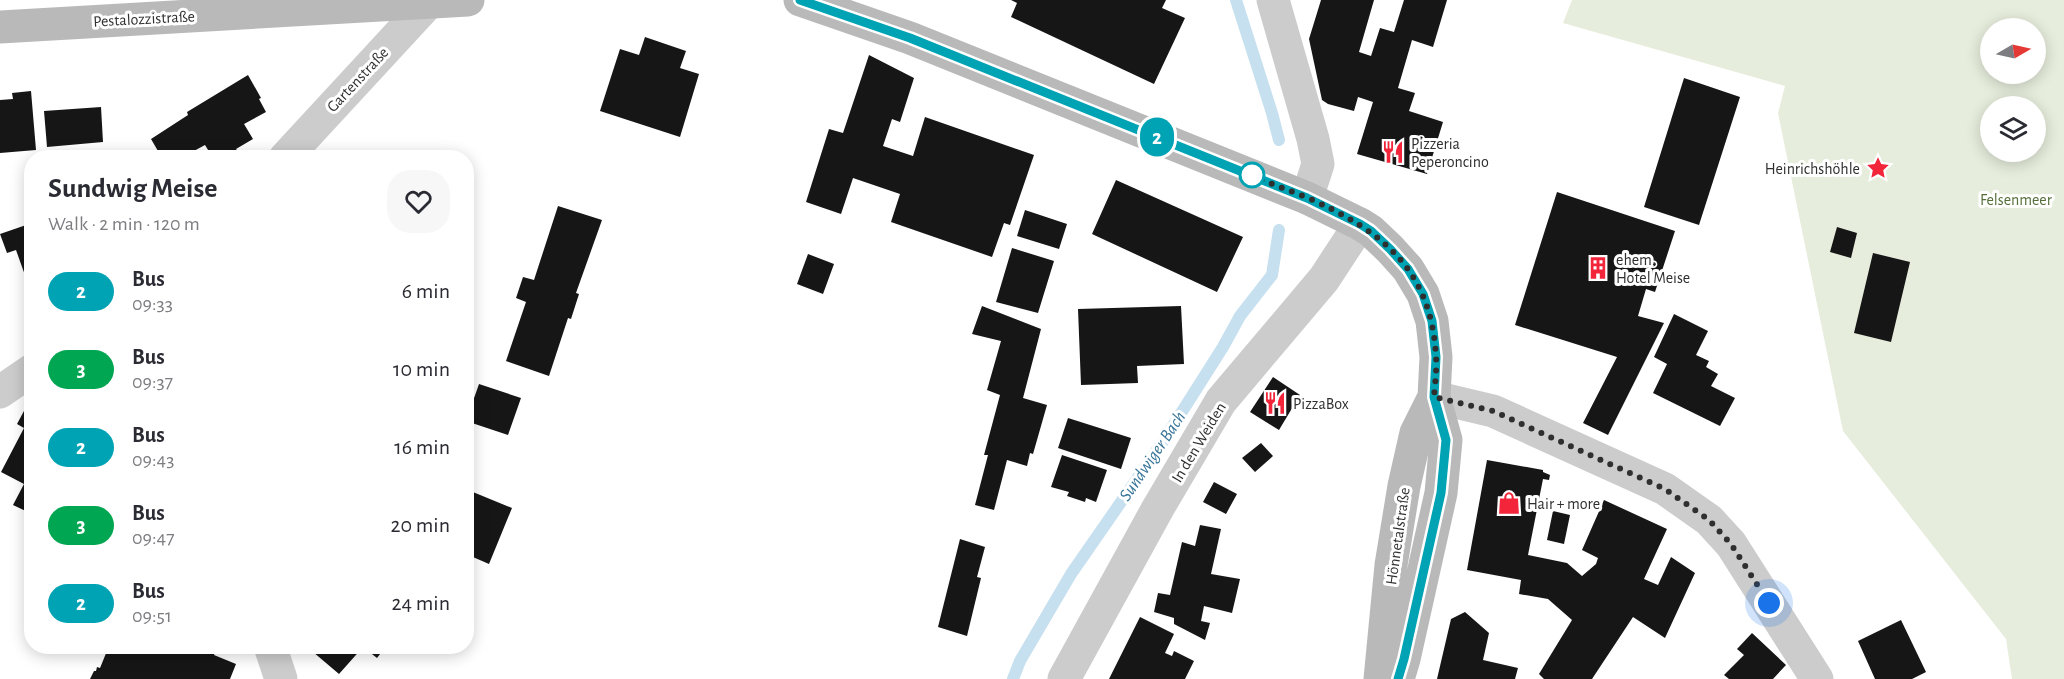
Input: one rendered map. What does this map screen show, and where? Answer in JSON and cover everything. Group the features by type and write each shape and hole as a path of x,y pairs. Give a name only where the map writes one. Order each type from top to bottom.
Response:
{"main road":[{"name":"Pestalozzistraße","path":"0,27 468,0"},
{"name":"Hönnetalstraße","path":"800,0 910,38 1307,198 1371,231 1408,269 1423,294 1432,321 1436,357 1434,397 1446,440 1441,493 1398,679"},
{"name":"Hönnetalstraße","path":"1380,679 1391,565 1404,486 1416,433 1434,397"}],"street":[{"path":"1273,0 1318,164 1307,198"},
{"name":"Gartenstraße","path":"292,150 430,2"},
{"name":"In den Weiden","path":"1064,679 1158,508 1221,401 1324,279 1360,224"},
{"path":"0,392 24,376"},
{"path":"1434,397 1493,411 1665,489 1709,520 1731,544 1817,679"},
{"path":"273,654 281,679"}],"green space":[{"name":"Felsenmeer","path":"1572,0 2064,0 2064,679 2012,679 2006,639 1843,431 1778,113 1785,86 1563,23"}],"building":[{"path":"1011,0 1166,0 1162,8 1185,18 1154,84 1011,17 1017,3"},
{"path":"1321,0 1374,0 1359,52 1371,56 1380,28 1394,32 1404,0 1447,0 1433,47 1412,40 1398,88 1415,93 1409,111 1443,122 1427,174 1357,154 1373,102 1358,97 1354,111 1328,104 1322,100 1309,39"},
{"path":"645,37 686,51 680,68 699,74 680,137 600,111 620,49 639,55"},
{"path":"869,55 914,78 900,122 892,119 883,146 913,156 925,117 1034,155 1010,225 1004,223 992,257 891,222 900,194 853,178 841,214 806,202 829,129 843,133"},
{"path":"248,75 266,112 244,124 253,139 237,150 208,150 205,145 196,150 157,150 151,139 188,115 187,112"},
{"name":"ehem. Hotel Meise","path":"1684,78 1740,97 1699,225 1644,207"},
{"path":"31,91 36,150 0,153 0,100 13,99 12,93"},
{"path":"101,107 103,142 47,147 44,111"},
{"path":"1116,180 1243,237 1217,292 1092,234"},
{"name":"ehem. Hotel Meise","path":"1557,192 1675,231 1655,292 1646,289 1638,316 1664,323 1608,435 1583,423 1617,357 1515,325"},
{"path":"558,206 602,220 576,293 579,294 571,319 568,318 549,376 506,361 526,302 516,298 523,277 534,280"},
{"path":"1025,210 1067,224 1059,249 1017,236"},
{"path":"24,226 24,272 16,250 7,253 0,234"},
{"path":"1837,227 1857,233 1851,258 1830,252"},
{"path":"1012,248 1054,261 1038,313 996,302"},
{"path":"1873,253 1910,262 1891,342 1854,333"},
{"path":"808,254 834,264 823,294 797,284"},
{"path":"982,306 1041,329 1023,398 1047,405 1033,454 1030,453 1027,466 1007,460 994,510 975,505 988,455 984,455 1000,395 987,390 1001,341 972,334"},
{"path":"1181,306 1184,364 1137,366 1138,383 1081,385 1078,309"},
{"path":"1674,314 1708,331 1696,355 1709,361 1706,367 1718,374 1711,386 1735,398 1720,426 1653,393 1667,364 1654,357"},
{"name":"PizzaBox","path":"1273,377 1300,395 1279,430 1250,412"},
{"path":"479,384 521,398 508,435 474,424 474,398"},
{"path":"24,411 24,428 17,424"},
{"path":"1068,418 1131,438 1121,469 1058,448"},
{"path":"24,428 24,484 1,472"},
{"path":"1261,443 1273,456 1255,472 1242,458"},
{"path":"1062,455 1107,470 1096,502 1086,498 1085,502 1067,496 1069,492 1051,487"},
{"path":"1487,460 1543,470 1550,475 1549,480 1543,479 1528,555 1567,563 1582,576 1596,564 1598,558 1582,550 1604,500 1667,529 1644,579 1658,585 1671,557 1695,573 1665,638 1633,617 1592,679 1544,679 1539,674 1572,620 1548,599 1519,594 1521,580 1467,570"},
{"path":"1214,482 1237,494 1226,514 1203,502"},
{"path":"24,484 24,510 13,505"},
{"path":"474,492 512,508 489,564 474,557"},
{"path":"1553,511 1570,515 1564,544 1547,540"},
{"path":"1200,525 1221,529 1211,574 1240,579 1232,613 1204,606 1201,621 1210,623 1205,640 1174,624 1174,618 1154,612 1158,593 1170,595 1182,542 1195,546"},
{"path":"960,539 985,547 977,577 981,578 967,636 938,627"},
{"path":"1465,612 1489,633 1483,660 1518,668 1515,679 1437,679 1451,619"},
{"path":"1140,617 1174,634 1165,653 1172,656 1174,651 1194,661 1185,679 1109,679"},
{"path":"1901,620 1926,672 1912,679 1875,679 1858,641"},
{"path":"1752,633 1786,665 1773,679 1729,679 1724,675 1744,655 1737,649"},
{"path":"106,654 214,654 236,664 230,679 90,679 97,667 100,668"},
{"path":"315,654 357,654 339,674"}],"waterway":[{"name":"Sundwiger Bach","path":"1236,0 1279,140"},
{"name":"Sundwiger Bach","path":"1013,679 1020,661 1071,574 1164,440 1240,316 1272,275 1279,230"}],"bus line":[{"name":"2","path":"800,0 910,38 1307,198 1371,231 1408,269 1423,294 1432,321 1436,357 1434,397 1446,440 1441,493 1398,679"}],"place":[{"name":"Pizzeria Peperoncino","path":"1393,152"},
{"name":"Heinrichshöhle","path":"1878,168"},
{"name":"ehem. Hotel Meise","path":"1598,268"},
{"name":"PizzaBox","path":"1275,403"},
{"name":"Hair + more","path":"1509,503"}],"route":[{"path":"1252,175 1360,224 1371,231 1408,269 1423,294 1432,321 1436,357 1434,397 1493,411 1665,489 1709,520 1731,544 1769,603"}]}
